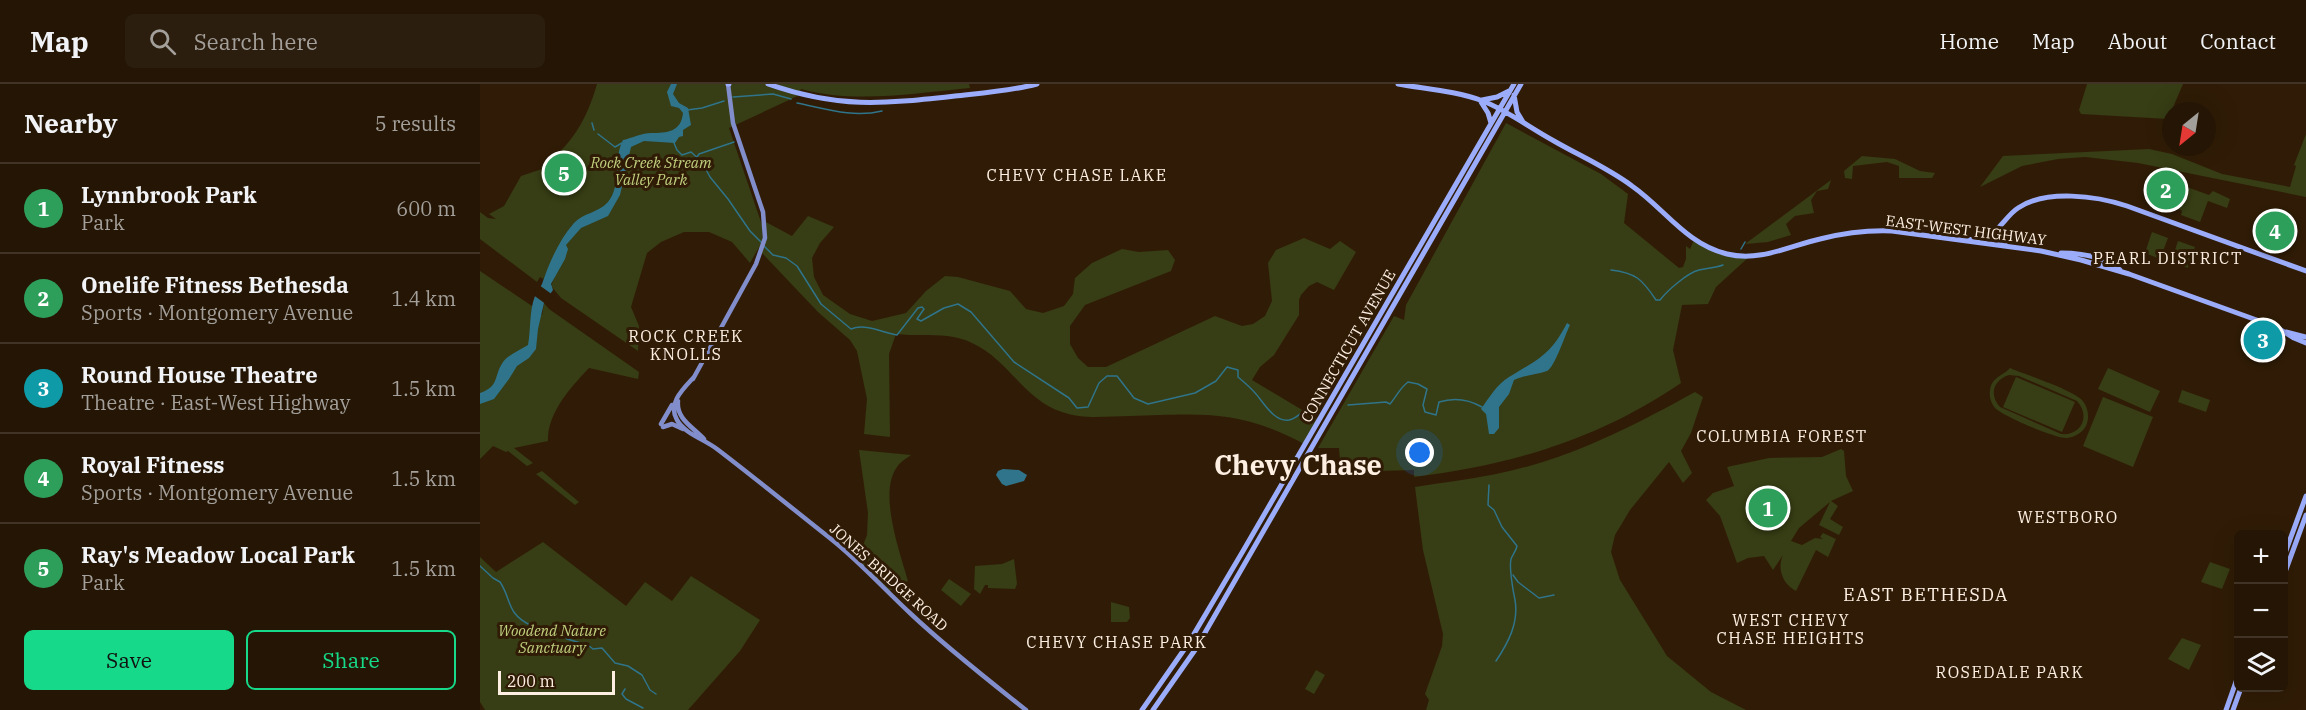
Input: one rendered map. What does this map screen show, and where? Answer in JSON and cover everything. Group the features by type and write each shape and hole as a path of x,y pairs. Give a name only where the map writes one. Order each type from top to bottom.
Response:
{"main road":[{"path":"677,415 678,400 694,377 756,264 765,240 763,212 733,123 728,84"},
{"path":"768,84 802,96 857,104 992,92 1037,84"},
{"name":"EAST-WEST HIGHWAY","path":"1398,84 1480,100 1502,110 1626,182 1687,235 1709,248 1726,254 1737,256 1767,254 1852,232 1899,232 2050,253 2086,255 2123,272 2282,331"},
{"name":"CONNECTICUT AVENUE","path":"1512,93 1514,84"},
{"name":"CONNECTICUT AVENUE","path":"1153,710 1195,650 1502,110 1512,93 1521,84"},
{"path":"1491,124 1488,113 1480,100 1512,93 1517,112 1524,124"},
{"name":"CONNECTICUT AVENUE","path":"1142,710 1194,634 1491,124 1502,110"},
{"path":"1957,241 1988,237 2019,207 2044,197 2105,200 2306,271"},
{"path":"1999,226 1997,239 2009,247"},
{"path":"2282,331 2306,337"},
{"path":"2282,331 2306,343"},
{"path":"688,432 675,425 662,426 683,387 694,377"},
{"path":"676,401 677,415"},
{"name":"JONES BRIDGE ROAD","path":"677,415 678,422 688,432 706,441"},
{"name":"JONES BRIDGE ROAD","path":"677,415 706,441 857,561 913,616 1026,710"},
{"path":"2288,543 2306,496"},
{"path":"2288,562 2306,515"},
{"path":"2226,710 2234,687"},
{"path":"2233,710 2239,692"}],"green space":[{"name":"Rock Creek Stream Valley Park","path":"597,84 969,84 970,88 864,97 801,89 799,95 729,128 762,225 762,242 750,263 732,242 709,232 684,232 661,242 647,253 631,307 639,326 638,351 561,298 551,286 555,276 546,273 543,279 540,277 537,282 480,239 480,212 488,218 496,219 489,214 504,206 521,176 542,169 541,167 570,141 583,120"},
{"path":"2087,84 2183,84 2175,102 2162,102 2162,119 2081,114 2079,110"},
{"path":"1506,123 1601,174 1628,194 1624,223 1679,268 1683,267 1686,259 1686,246 1690,249 1694,240 1726,253 1750,256 1716,287 1708,304 1682,305 1673,350 1681,383 1618,420 1520,457 1450,472 1414,477 1414,470 1341,472 1339,448 1318,448 1394,316 1404,320 1406,305"},
{"path":"2306,134 2306,197 2138,163 2085,157 2058,159 2022,166 1980,187 2003,156 2149,149 2162,152 2162,156 2177,156 2222,174 2290,187 2296,166 2294,165"},
{"path":"1862,156 1895,159 1920,171 1935,173 1932,178 1899,178 1899,166 1887,162 1853,166 1852,179 1845,178 1844,171"},
{"path":"1831,180 1828,189 1817,191 1811,200 1814,213 1795,216 1786,224 1791,235 1768,242 1745,244"},
{"path":"2155,181 2182,190 2184,186 2209,195 2213,191 2230,199 2227,208 2208,201 2200,222 2181,215 2182,211 2168,203 2165,210 2147,204"},
{"path":"808,216 834,227 820,243 812,258 814,277 823,295 850,314 872,321 906,313 926,291 945,276 958,277 1010,291 1026,309 1043,313 1064,306 1073,294 1075,278 1092,263 1122,249 1139,252 1168,250 1175,260 1171,271 1085,305 1070,326 1070,344 1078,358 1088,367 1106,367 1215,316 1242,326 1253,324 1265,316 1272,301 1268,263 1276,250 1304,238 1330,249 1340,241 1356,252 1334,290 1317,282 1309,286 1299,300 1299,315 1274,355 1260,367 1252,380 1319,420 1304,444 1259,425 1219,416 1079,416 1062,412 1037,398 996,359 972,343 954,337 896,334 889,354 890,437 864,434 867,399 857,351 850,340 818,312 761,252 764,221 792,236"},
{"path":"2152,232 2168,238 2160,259 2145,253"},
{"path":"2178,241 2195,247 2188,268 2171,262"},
{"path":"480,271 542,315 544,303 549,309 639,372 638,379 589,368 561,401 551,420 548,441 514,448 533,463 527,466 508,451 493,446 480,459"},
{"path":"2010,368 2059,387 2082,400 2087,409 2086,426 2073,437 2061,437 2030,426 1995,408 1990,398 1991,386","holes":["2009,375 2019,376 2077,401 2083,413 2082,424 2079,428 2074,432 2061,434 2000,407 1994,393 1996,384"]},
{"path":"2108,368 2160,391 2150,412 2098,389"},
{"path":"2016,377 2075,402 2062,432 2003,407"},
{"path":"2182,390 2210,400 2206,412 2178,402"},
{"path":"1695,392 1703,397 1691,433 1681,451 1692,473 1683,483 1669,462 1630,510 1615,535 1611,552 1620,580 1667,656 1711,692 1746,710 1426,710 1429,700 1425,694 1442,646 1443,634 1423,550 1415,487 1471,479 1531,466 1555,458 1627,428"},
{"path":"2103,397 2153,417 2133,467 2083,446"},
{"path":"1841,449 1844,451 1846,476 1853,491 1831,501 1838,506 1830,519 1843,527 1839,535 1819,525 1830,502 1799,528 1791,541 1802,545 1815,538 1823,539 1820,537 1823,533 1836,539 1828,557 1816,550 1796,591 1787,584 1782,575 1783,555 1773,570 1764,556 1748,558 1737,563 1720,516 1706,500 1713,493 1734,486 1727,467 1769,458 1822,457"},
{"path":"859,450 911,455 897,467 892,478 890,492 892,523 908,581 889,591 857,561 867,535 868,513"},
{"path":"542,471 579,502 575,505 536,474"},
{"name":"Woodend Nature Sanctuary","path":"543,542 626,606 645,582 672,601 691,576 760,620 740,651 688,710 485,710 480,702 480,557 496,572"},
{"path":"1014,559 1017,584 1015,589 988,588 988,585 985,585 980,594 974,589 975,566 1002,564"},
{"path":"2210,562 2230,569 2222,589 2201,582"},
{"path":"949,579 971,594 961,606 941,590"},
{"path":"1111,602 1129,607 1130,618 1127,622 1111,622"},
{"path":"2182,638 2201,645 2189,670 2168,659"},
{"path":"1316,670 1325,675 1314,694 1305,689"}],"water":[{"path":"671,84 677,84 673,94 679,103 688,108 691,125 683,130 683,136 679,137 675,143 644,141 631,147 620,195 608,216 581,228 566,245 568,249 565,259 551,284 553,290 544,303 536,349 529,358 517,366 494,399 480,404 480,393 491,387 503,362 528,345 536,294 559,244 574,223 600,209 612,195 615,188 618,155 623,140 644,134 668,132 676,128 682,119 683,113 679,108 671,106 667,92"},
{"path":"1567,323 1570,325 1550,368 1547,371 1514,380 1509,394 1499,407 1499,428 1494,434 1489,434 1486,414 1481,409 1487,400 1505,380 1549,350"},
{"path":"1003,469 1019,470 1027,475 1024,481 1006,486 996,475"}],"pier":[{"path":"539,285 553,295 547,305 532,294"}],"waterway":[{"path":"733,97 773,94 791,99"},
{"path":"687,110 724,101"},
{"path":"797,103 850,113 882,111"},
{"path":"592,123 594,130"},
{"path":"598,134 615,147 622,143"},
{"path":"697,157 699,154 734,142"},
{"path":"674,143 682,155 691,152 702,162 710,177 750,231 761,242"},
{"path":"1741,249 1745,242"},
{"path":"764,246 773,255 786,258 797,266 821,304 851,329 863,327 897,335 918,308 924,309 917,319 921,321 944,308 958,304 971,312 1014,362 1069,398 1077,408 1088,407 1099,383 1107,376 1117,376 1134,398 1148,404 1195,393 1216,381 1227,367 1238,370 1238,377 1279,418 1293,419 1318,405"},
{"path":"1611,270 1638,278 1656,300 1660,300 1672,287 1689,275 1699,270 1723,265"},
{"path":"1348,405 1386,402 1390,404 1408,382 1427,389 1423,405 1425,412 1436,415 1439,402 1456,399 1472,402 1482,407"},
{"path":"1489,485 1488,505 1494,510 1502,527 1517,546 1511,559 1516,608 1514,625 1496,661"},
{"path":"480,566 500,582 513,611 530,625"},
{"path":"1513,575 1518,582 1539,598 1554,595"},
{"path":"545,631 554,633 557,637 565,636 567,639 588,645 593,649 602,648 615,663 628,666 642,675 650,690 656,694"},
{"path":"625,689 622,694 626,699 643,708"}],"place":[{"name":"Ray's Meadow Local Park","path":"564,173"},
{"name":"Onelife Fitness Bethesda","path":"2166,190"},
{"name":"Royal Fitness","path":"2275,231"},
{"name":"Round House Theatre","path":"2263,340"},
{"name":"Lynnbrook Park","path":"1768,508"}],"district":[{"name":"CHEVY CHASE LAKE","path":"1077,175"},
{"name":"PEARL DISTRICT","path":"2168,258"},
{"name":"ROCK CREEK KNOLLS","path":"686,345"},
{"name":"COLUMBIA FOREST","path":"1782,436"},
{"name":"Chevy Chase","path":"1298,464"},
{"name":"WESTBORO","path":"2068,517"},
{"name":"EAST BETHESDA","path":"1926,594"},
{"name":"WEST CHEVY CHASE HEIGHTS","path":"1791,629"},
{"name":"CHEVY CHASE PARK","path":"1117,642"},
{"name":"ROSEDALE PARK","path":"2010,672"}]}
